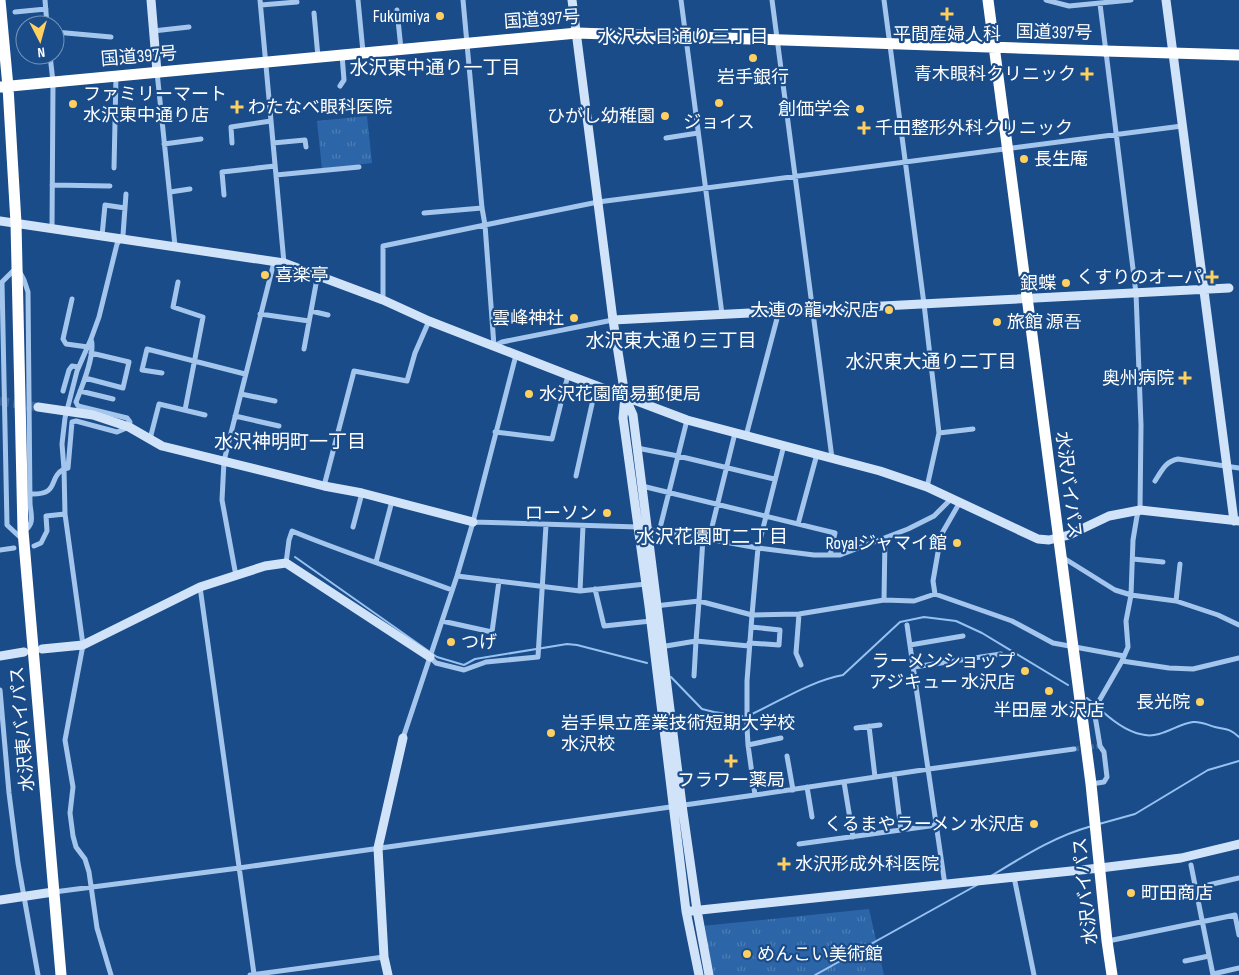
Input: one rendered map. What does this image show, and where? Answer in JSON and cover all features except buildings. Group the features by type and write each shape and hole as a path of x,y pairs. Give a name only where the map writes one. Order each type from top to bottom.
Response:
{"highway":[{"name":"水沢東バイパス","path":"0,0 4,87 16,223 27,539 53,892 61,975"},
{"name":"水沢バイパス","path":"988,0 1091,784 1112,975"},
{"name":"国道397号","path":"4,87 577,33 1239,55"}],"street":[{"path":"45,0 46,15"},
{"path":"151,0 175,246"},
{"path":"358,0 363,52"},
{"path":"462,0 494,346"},
{"path":"572,0 613,320 625,396 623,418 643,528 678,806 709,975"},
{"path":"681,0 722,314"},
{"path":"772,0 832,458"},
{"path":"884,0 939,433 927,487"},
{"path":"1046,0 1070,6 1131,0"},
{"path":"0,221 284,263 383,300 429,321 516,355 687,420 880,471 927,487 1038,538 1048,540 1058,538 1080,531 1109,516 1140,510 1236,521 1227,467 1166,0"},
{"path":"284,263 260,3 296,2"},
{"path":"1091,784 1104,782 1107,777 1104,752 1100,746 1095,716 1099,701 1128,647 1126,621 1131,595 1137,516 1140,510 1141,425 1136,293 1100,4"},
{"path":"16,12 46,9"},
{"path":"397,10 401,49"},
{"path":"314,13 318,56"},
{"path":"154,31 189,27"},
{"path":"65,33 111,37"},
{"path":"340,86 344,80 342,54"},
{"path":"51,65 53,82 52,229"},
{"path":"114,168 116,76"},
{"path":"232,143 231,126 271,121"},
{"path":"383,300 383,246 598,202 1182,126"},
{"path":"666,138 698,133"},
{"path":"164,144 200,139"},
{"path":"273,144 305,140 306,147"},
{"path":"224,195 222,172 275,166"},
{"path":"276,175 359,167"},
{"path":"52,185 110,186"},
{"path":"170,192 190,190"},
{"path":"111,975 97,928 85,859 76,847 70,813 74,787 65,740 82,645 64,514 62,444 67,411 78,367 92,339 119,238 123,235 126,194"},
{"path":"102,236 105,205 125,208"},
{"path":"424,213 482,208"},
{"path":"236,576 222,500 224,461 274,262"},
{"path":"27,539 32,522 30,494 28,292 17,267 2,282 7,525 27,539 41,544 47,531 46,516 64,514"},
{"path":"304,349 316,284 320,277"},
{"path":"178,282 173,307 203,317 185,410"},
{"path":"494,346 502,342 613,320 1229,288"},
{"path":"72,300 63,339 66,344 88,347"},
{"path":"311,310 328,315"},
{"path":"746,436 779,310"},
{"path":"260,314 309,321"},
{"path":"324,486 354,371 407,381 415,354 429,321"},
{"path":"92,339 91,353 76,402 78,406 127,418 130,422 129,427"},
{"path":"162,373 142,370 147,349 246,374"},
{"path":"84,378 123,388 129,362 91,353"},
{"path":"388,975 384,957 378,848 403,738 458,576 516,355"},
{"path":"63,391 69,370 72,366 78,367"},
{"path":"495,432 552,439 568,375"},
{"path":"576,476 596,386"},
{"path":"80,391 114,399"},
{"path":"241,394 275,401"},
{"path":"625,396 633,414 642,486 646,584 653,606 651,621 658,647"},
{"path":"150,439 159,404 205,415"},
{"path":"38,407 93,415 129,427 162,446 324,486 362,493 473,522 643,528 758,548 814,555 840,555 908,529 934,516 952,498"},
{"path":"235,416 279,426"},
{"path":"659,532 687,420"},
{"path":"30,494 47,492 52,488 58,472 68,468 72,422 76,421 117,432 129,427"},
{"path":"939,433 973,429"},
{"path":"694,676 699,601 706,539 735,433"},
{"path":"755,795 748,745 747,681 749,644 758,548 784,445"},
{"path":"637,448 774,479"},
{"path":"798,524 817,454"},
{"path":"1155,481 1166,464 1178,459 1239,468"},
{"path":"642,486 835,533 830,555"},
{"path":"353,527 362,493"},
{"path":"376,562 392,501"},
{"path":"935,594 933,581 941,535 960,502"},
{"path":"42,649 82,645 200,588 265,566 286,563 430,656 436,663 464,670 486,662 538,657 546,525"},
{"path":"580,591 583,526"},
{"path":"286,563 288,540 292,532 353,556 376,562 452,590"},
{"path":"884,600 885,538"},
{"path":"0,550 14,548"},
{"path":"1060,556 1115,590 1131,595 1176,601 1218,615 1239,625"},
{"path":"1133,559 1163,562"},
{"path":"1176,601 1180,564"},
{"path":"458,576 580,591 646,584"},
{"path":"442,622 492,632 499,581"},
{"path":"200,588 254,974"},
{"path":"595,589 604,626 651,621"},
{"path":"653,606 699,601 752,615 799,614 884,600 914,600 935,594 1012,621 1053,643 1123,659 1169,668 1193,669 1239,658"},
{"path":"799,614 796,653 801,665"},
{"path":"907,625 945,885"},
{"path":"658,647 696,642 779,645 780,630 751,627"},
{"path":"910,645 963,636"},
{"path":"0,656 24,652"},
{"path":"914,667 1001,654"},
{"path":"0,690 9,792 23,896 38,975"},
{"path":"856,728 880,725"},
{"path":"869,726 875,777"},
{"path":"748,745 781,738"},
{"path":"0,900 239,868 792,790 929,768 1074,749"},
{"path":"787,756 792,790"},
{"path":"894,774 901,830"},
{"path":"844,782 853,837"},
{"path":"807,787 812,818"},
{"path":"678,806 686,912 699,975"},
{"path":"799,844 937,825"},
{"path":"686,912 1168,860 1239,844"},
{"path":"1191,865 1213,974 1239,968"},
{"path":"1014,877 1034,975"},
{"path":"1195,888 1239,878"},
{"path":"1107,941 1237,915 1239,935"},
{"path":"1185,961 1209,956"},
{"path":"250,975 384,957"}],"green space":[{"path":"367,116 372,163 322,169 317,121"},
{"path":"869,909 884,975 712,975 702,926"}],"waterway":[{"path":"295,557 437,657 464,665 475,659 567,644 647,663"},
{"path":"752,714 808,686 843,675 900,622 924,617 956,621 982,633 1068,685"},
{"path":"671,677 702,709 742,716"},
{"path":"1087,698 1093,703"},
{"path":"1102,711 1122,726 1133,732 1145,735 1157,735 1187,723 1196,722 1228,730 1239,737"},
{"path":"1099,824 1135,814 1208,770 1239,761"},
{"path":"991,876 1052,841 1092,826"},
{"path":"815,975 977,885"}],"tunnel":[{"path":"0,401 38,407"},
{"path":"1074,749 1100,746"}],"place":[{"name":"平間産婦人科","path":"947,14"},
{"name":"Fukumiya","path":"440,16"},
{"name":"岩手銀行","path":"753,58"},
{"name":"青木眼科クリニック","path":"1087,74"},
{"name":"ジョイス","path":"719,103"},
{"name":"ファミリーマート 水沢東中通り店","path":"73,104"},
{"name":"わたなべ眼科医院","path":"237,107"},
{"name":"創価学会","path":"860,109"},
{"name":"ひがし幼稚園","path":"665,116"},
{"name":"千田整形外科クリニック","path":"864,128"},
{"name":"長生庵","path":"1024,159"},
{"name":"喜楽亭","path":"265,275"},
{"name":"くすりのオーパ","path":"1212,277"},
{"name":"銀蝶","path":"1066,283"},
{"name":"大連の龍 水沢店","path":"889,310"},
{"name":"雲峰神社","path":"574,318"},
{"name":"旅館 源吾","path":"997,322"},
{"name":"奥州病院","path":"1185,378"},
{"name":"水沢花園簡易郵便局","path":"529,394"},
{"name":"ローソン","path":"607,513"},
{"name":"Royalジャマイ館","path":"957,543"},
{"name":"つげ","path":"451,642"},
{"name":"ラーメンショップ アジキュー 水沢店","path":"1025,671"},
{"name":"半田屋 水沢店","path":"1049,691"},
{"name":"長光院","path":"1200,702"},
{"name":"岩手県立産業技術短期大学校 水沢校","path":"551,733"},
{"name":"フラワー薬局","path":"731,761"},
{"name":"くるまやラーメン 水沢店","path":"1034,824"},
{"name":"水沢形成外科医院","path":"784,864"},
{"name":"町田商店","path":"1131,893"},
{"name":"めんこい美術館","path":"747,954"}],"district":[{"name":"水沢太日通り三丁目","path":"683,36"},
{"name":"水沢東中通り一丁目","path":"435,67"},
{"name":"水沢東大通り三丁目","path":"671,340"},
{"name":"水沢東大通り二丁目","path":"931,361"},
{"name":"水沢神明町一丁目","path":"290,441"},
{"name":"水沢花園町二丁目","path":"712,536"}]}
